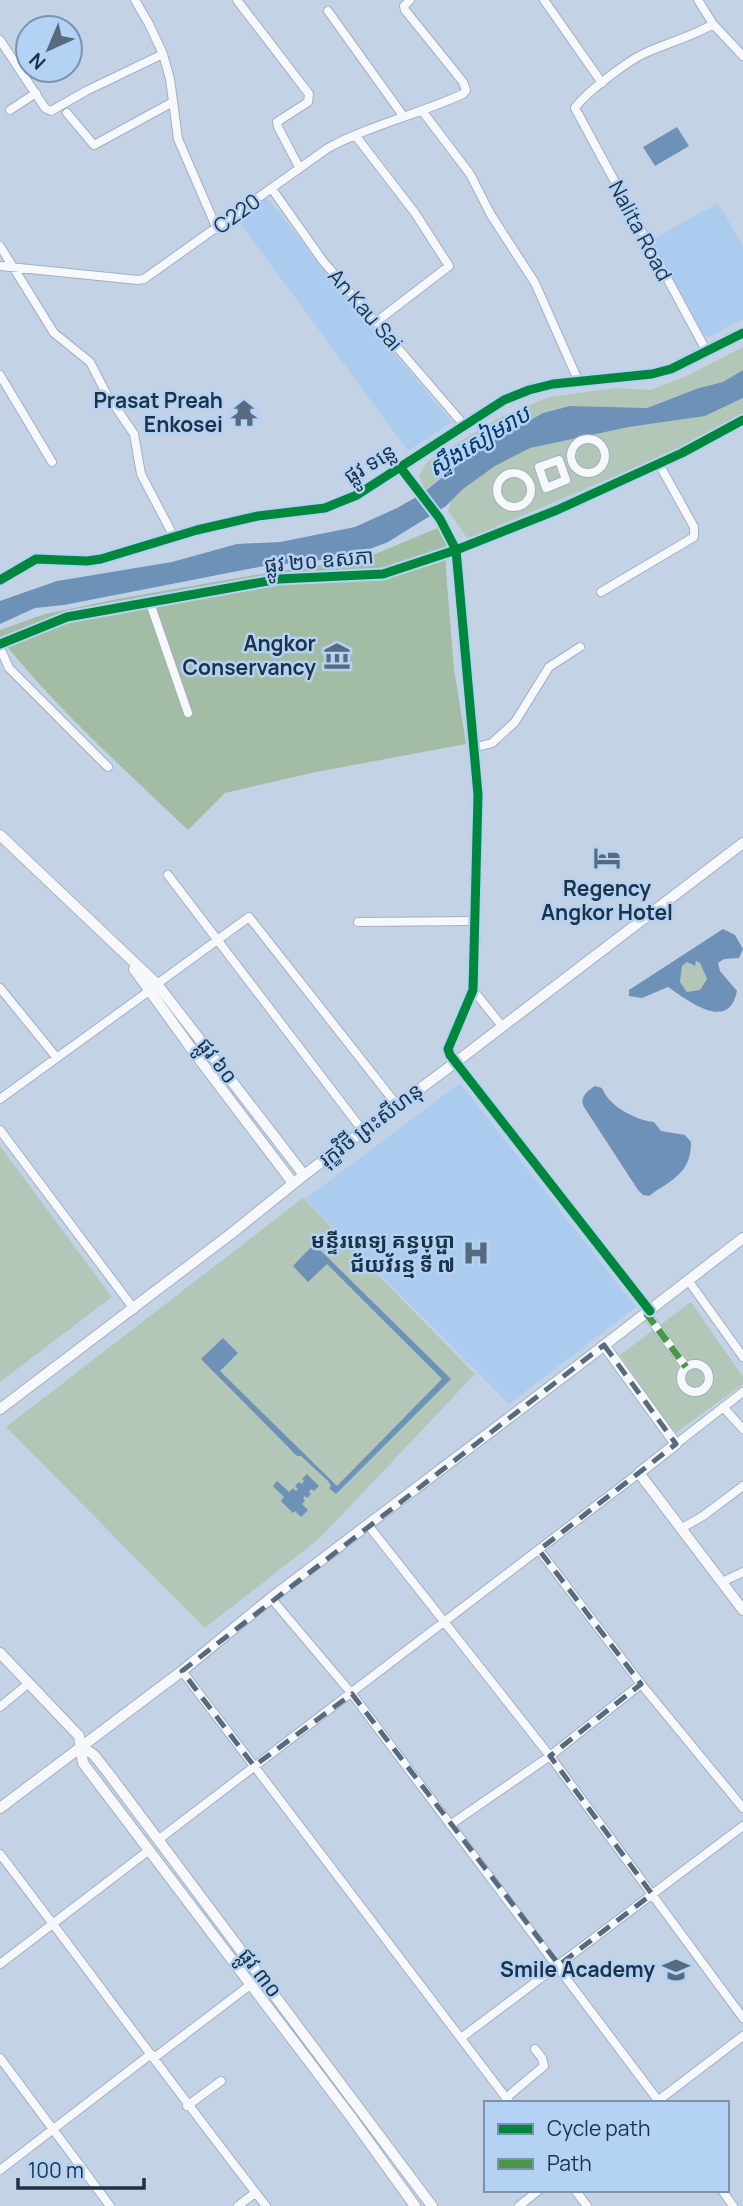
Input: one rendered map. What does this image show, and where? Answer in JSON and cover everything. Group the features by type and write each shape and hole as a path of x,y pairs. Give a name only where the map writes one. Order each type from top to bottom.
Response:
{"street":[{"path":"149,0 137,3 163,54 181,146 217,229"},
{"name":"C220","path":"0,266 138,280 150,276 328,148 463,94 466,90 463,82 405,10 404,6 410,0"},
{"path":"544,0 602,83 641,55 713,24"},
{"path":"698,0 713,24 743,56"},
{"path":"239,1 309,94 307,102 277,122 299,167"},
{"path":"328,11 404,117"},
{"path":"2,45 45,108 51,111 163,54"},
{"name":"Nalita Road","path":"602,83 579,102 576,108 707,352"},
{"path":"10,110 36,93"},
{"path":"67,113 94,145 173,102"},
{"path":"423,112 470,174 491,215 535,283 578,380"},
{"path":"355,135 415,213 449,266 376,322"},
{"name":"An Kau Sai","path":"272,189 323,261 464,425"},
{"path":"0,246 54,333 90,362 106,393 134,435 142,474 174,537"},
{"name":"ផ្លូវ ទន្លេ","path":"0,580 36,559 94,560 258,516 326,508 357,495 505,400 529,390 578,380 652,374 671,369 743,333"},
{"path":"2,381 52,462"},
{"name":"ផ្លូវ ២០ ឧសភា","path":"0,646 67,617 279,579 383,574 456,550 557,510 659,464 743,420"},
{"path":"583,440 596,441 605,451 604,464 594,473 581,472 572,462 573,449 583,440"},
{"path":"601,592 694,537 694,527 659,464"},
{"path":"400,467 440,519 456,550 478,794 473,990 448,1049 648,1312 686,1367"},
{"path":"508,474 521,475 530,485 529,498 519,507 506,506 497,496 498,483 508,474"},
{"path":"150,603 188,713"},
{"path":"0,646 9,668 108,767"},
{"path":"473,748 492,743 515,722 549,667 580,648"},
{"name":"ផ្លូវ ៦០","path":"0,835 123,953 304,1175"},
{"name":"រុក្ខវិថី ព្រះសីហនុ","path":"0,1409 134,1309 293,1183 743,843"},
{"path":"168,875 363,1130"},
{"path":"0,1099 249,917 397,1105"},
{"path":"358,922 475,920"},
{"path":"0,988 57,1058"},
{"name":"ផ្លូវ ៦០","path":"153,988 293,1183"},
{"path":"473,990 502,1026"},
{"path":"0,1130 134,1309"},
{"path":"0,1808 743,1238"},
{"path":"688,1280 743,1357"},
{"path":"604,1345 676,1444"},
{"path":"158,1840 743,1392"},
{"path":"723,1407 743,1429"},
{"path":"639,1473 743,1610"},
{"path":"682,1528 743,1486"},
{"path":"368,1525 550,1756 743,2018"},
{"path":"539,1550 641,1684 743,1808"},
{"path":"722,1582 743,1572"},
{"path":"271,1598 352,1694 559,1965 657,2101"},
{"name":"ផ្លូវ ៣០","path":"0,1653 79,1736 83,1763 415,2206"},
{"path":"181,1671 508,2100 544,2066 535,2049"},
{"path":"0,1707 29,1683"},
{"path":"450,1825 550,1756 641,1684"},
{"name":"ផ្លូវ ៣០","path":"81,1746 94,1755 432,2206"},
{"path":"461,2038 743,1826"},
{"path":"0,1964 148,1851"},
{"path":"0,1854 187,2106 265,2206"},
{"path":"0,2171 262,1976"},
{"path":"659,2101 743,2036"},
{"path":"0,2058 3,2068 110,2206"},
{"path":"187,2106 221,2081"},
{"path":"519,2206 536,2192"},
{"path":"238,2206 256,2193"}],"highlighted area":[{"path":"604,1345 676,1444 539,1550 641,1684 550,1756 652,1894 559,1965 352,1694 254,1766 182,1671"}],"shaded area":[{"path":"677,127 689,146 655,166 643,147"},
{"path":"267,197 324,270 452,422 408,451 238,220"},
{"path":"718,203 743,246 743,319 711,336 704,335 651,240"},
{"name":"ស្ទឹងសៀមរាប","path":"743,370 743,398 705,416 629,427 530,448 495,466 463,489 446,506 388,542 362,552 315,561 264,566 64,605 35,608 0,624 0,601 57,581 172,562 237,544 280,542 355,527 420,495 478,449 543,413 570,406 647,408 723,382"},
{"path":"723,929 735,935 743,949 739,958 724,959 718,963 720,971 737,991 732,1004 725,1010 706,1010 668,987 642,998 629,996 629,990","holes":["696,961 700,963 707,979 700,990 687,992 680,982 682,966 687,962 695,966"]},
{"name":"មន្ទីរពេទ្យ គន្ធបុប្ផា ជ័យវ័រន្ម ទី ៧","path":"460,1083 636,1307 509,1404 305,1199"},
{"path":"595,1086 602,1088 610,1101 624,1111 654,1122 661,1131 685,1135 691,1142 688,1162 684,1169 649,1196 638,1190 584,1107 583,1098"},
{"path":"314,1244 451,1379 336,1494 329,1488 331,1486 328,1481 301,1456 297,1456 201,1359 223,1338 238,1353 220,1371 337,1486 442,1379 327,1264 308,1282 293,1266"},
{"path":"307,1474 319,1486 314,1491 311,1489 307,1498 303,1498 305,1501 302,1504 308,1510 301,1517 281,1501 284,1497 273,1486 277,1481 289,1492 293,1488 296,1491 298,1489 295,1486 299,1482 302,1484 302,1479"}],"green space":[{"path":"743,347 743,370 723,382 647,408 570,406 543,413 478,449 425,490 419,475 428,461 499,418 549,397 617,388 651,390 689,375"},
{"path":"743,398 743,415 676,450 468,539 448,511 452,500 463,489 495,466 530,448 629,427 705,416"},
{"path":"438,528 446,543 454,669 466,744 316,772 225,793 188,830 67,713 0,638 0,630 45,614 272,572 363,559"},
{"path":"696,960 707,979 700,990 687,992 680,982 682,966 687,962 692,966"},
{"path":"0,1146 112,1297 0,1382"},
{"path":"303,1198 475,1374 320,1538 205,1628 6,1427"},
{"path":"691,1302 743,1377 743,1384 674,1434 620,1355"}],"marked path":[{"path":"646,1313 686,1367"}],"cycle path":[{"path":"0,580 36,559 101,559 197,530 258,516 325,508 357,495 504,400 553,384 652,374 671,369 743,333"},
{"path":"0,644 67,617 279,579 383,574 456,550 557,510 682,453 743,420"},
{"path":"400,467 440,519 456,550 478,795 473,990 448,1049 650,1311"}],"place":[{"name":"Prasat Preah Enkosei","path":"244,413"},
{"name":"Angkor Conservancy","path":"337,656"},
{"name":"Regency Angkor Hotel","path":"607,858"},
{"name":"មន្ទីរពេទ្យ គន្ធបុប្ផា ជ័យវ័រន្ម ទី ៧","path":"476,1253"},
{"name":"Smile Academy","path":"676,1970"}]}
